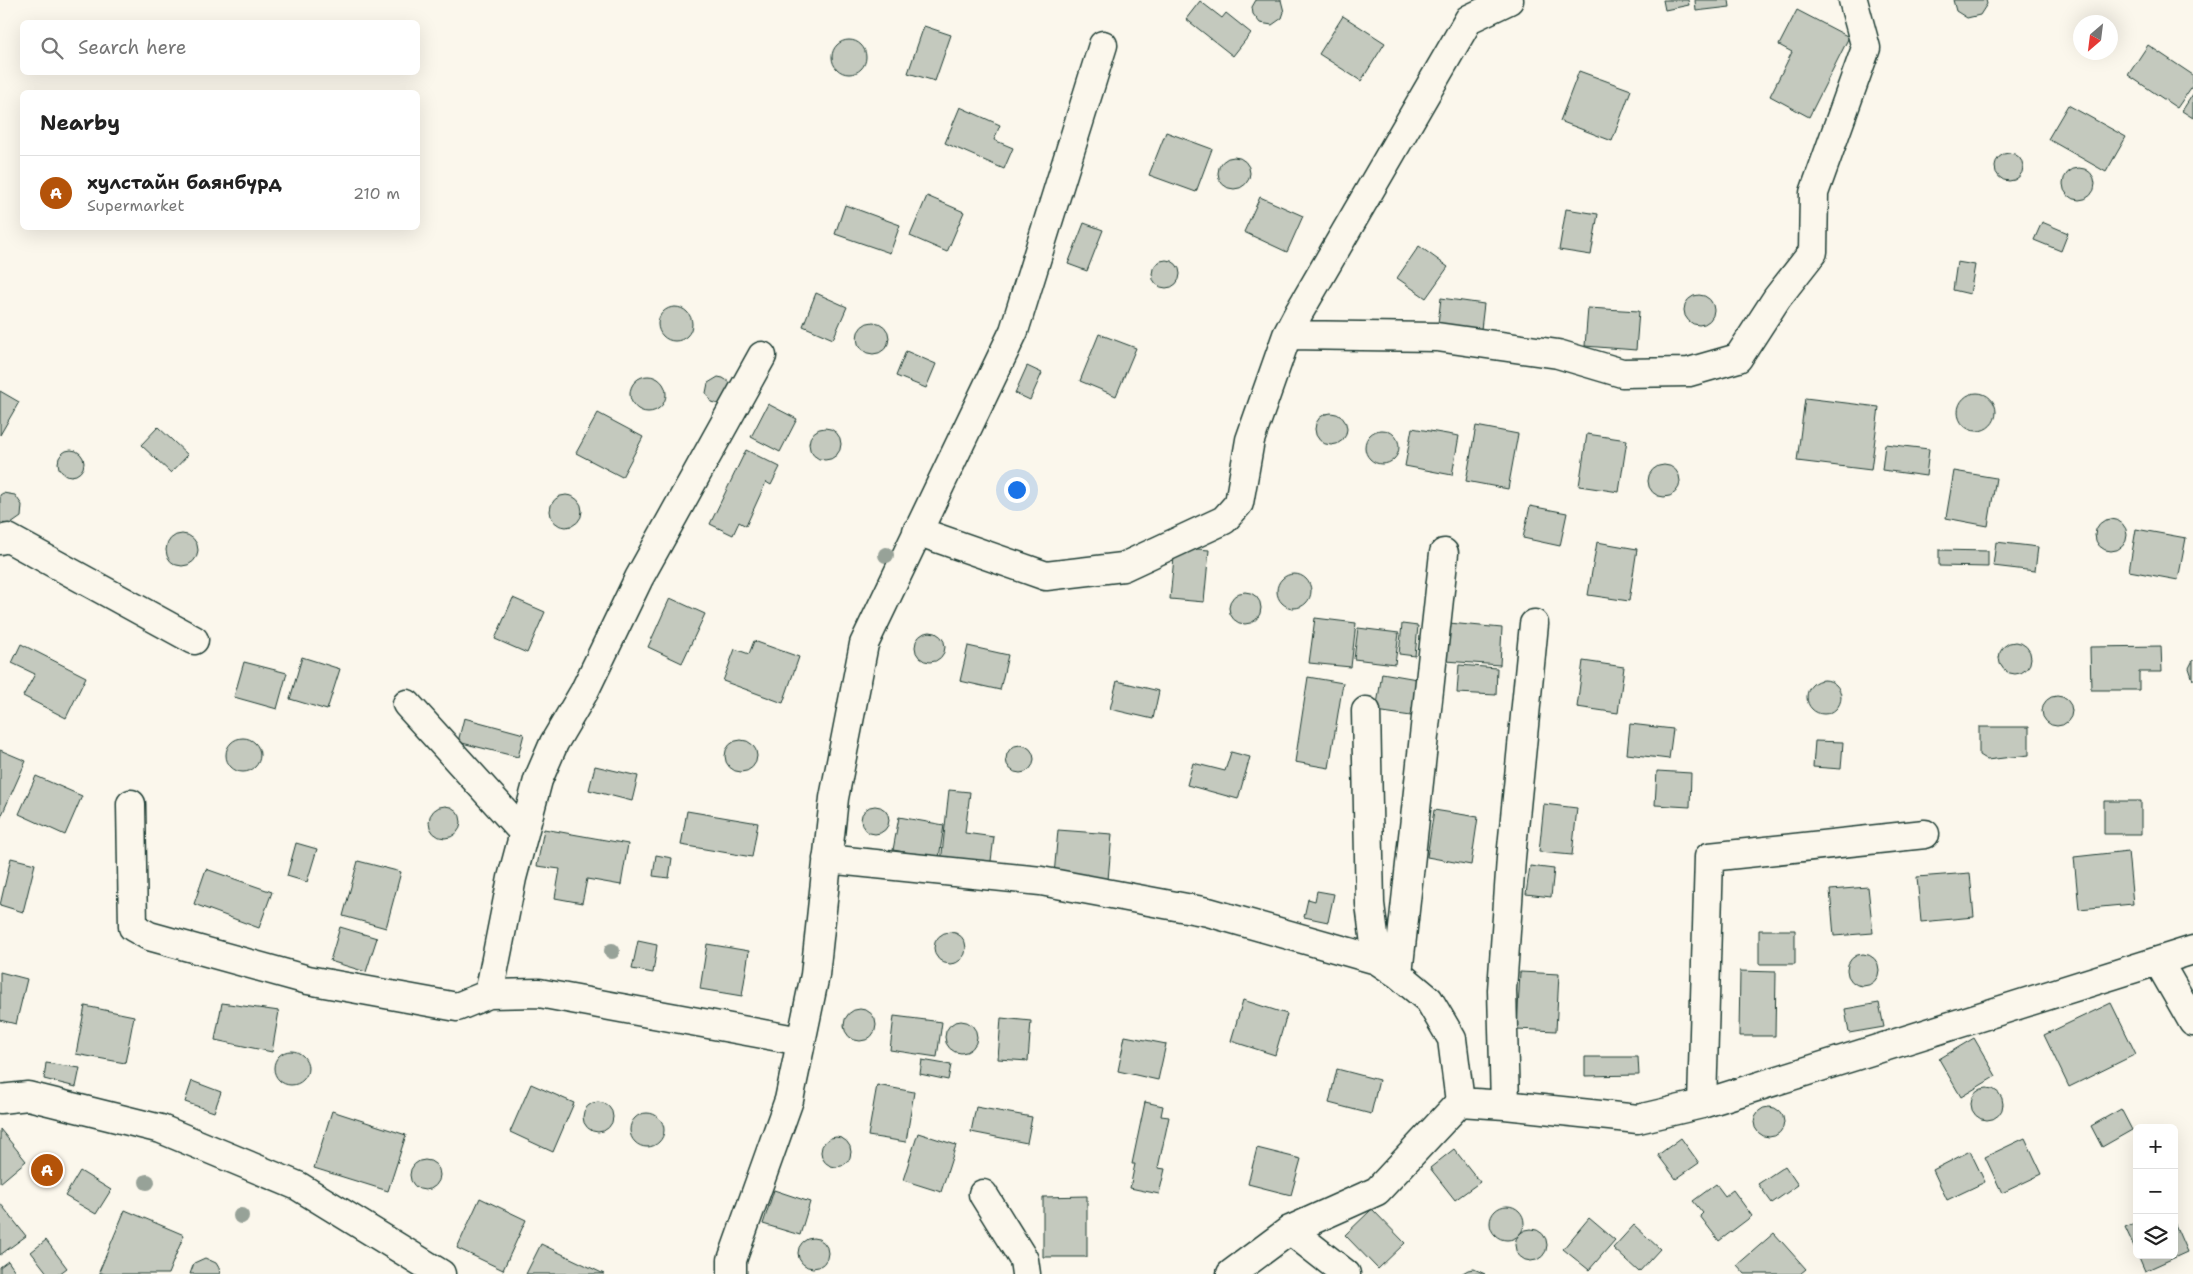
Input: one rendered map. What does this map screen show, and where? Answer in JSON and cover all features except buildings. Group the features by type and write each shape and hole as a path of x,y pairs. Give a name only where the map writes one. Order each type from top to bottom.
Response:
{"street":[{"path":"918,531 1046,576 1123,567 1224,520 1239,503 1250,440 1287,335 1469,19 1509,0"},
{"path":"1287,335 1437,336 1558,354 1622,373 1689,372 1738,358 1776,298 1813,252 1814,193 1866,48 1852,0"},
{"path":"732,1274 732,1260 789,1100 815,975 834,798 864,644 1014,331 1103,45"},
{"path":"490,994 512,878 538,780 554,742 584,692 639,578 762,356"},
{"path":"0,540 8,538 194,640"},
{"path":"1387,967 1444,552"},
{"path":"1504,1105 1502,990 1510,858 1534,624"},
{"path":"407,704 524,833"},
{"path":"1366,711 1370,904 1387,967"},
{"path":"131,804 132,927 149,936 308,980 457,1007 490,994 539,993 801,1041"},
{"path":"1702,1104 1709,857 1924,834"},
{"path":"827,859 1041,881 1208,912 1387,967 1429,1000 1452,1038 1460,1102"},
{"path":"1460,1102 1638,1120 1702,1104 2193,950"},
{"path":"2158,961 2193,1022"},
{"path":"0,1099 28,1096 161,1129 298,1186 441,1274"},
{"path":"1231,1274 1290,1230 1377,1191 1460,1102"},
{"path":"983,1194 1024,1260 1026,1274"},
{"path":"1290,1230 1346,1274"}],"place":[{"name":"хулстайн баянбүрд","path":"47,1170"}]}
